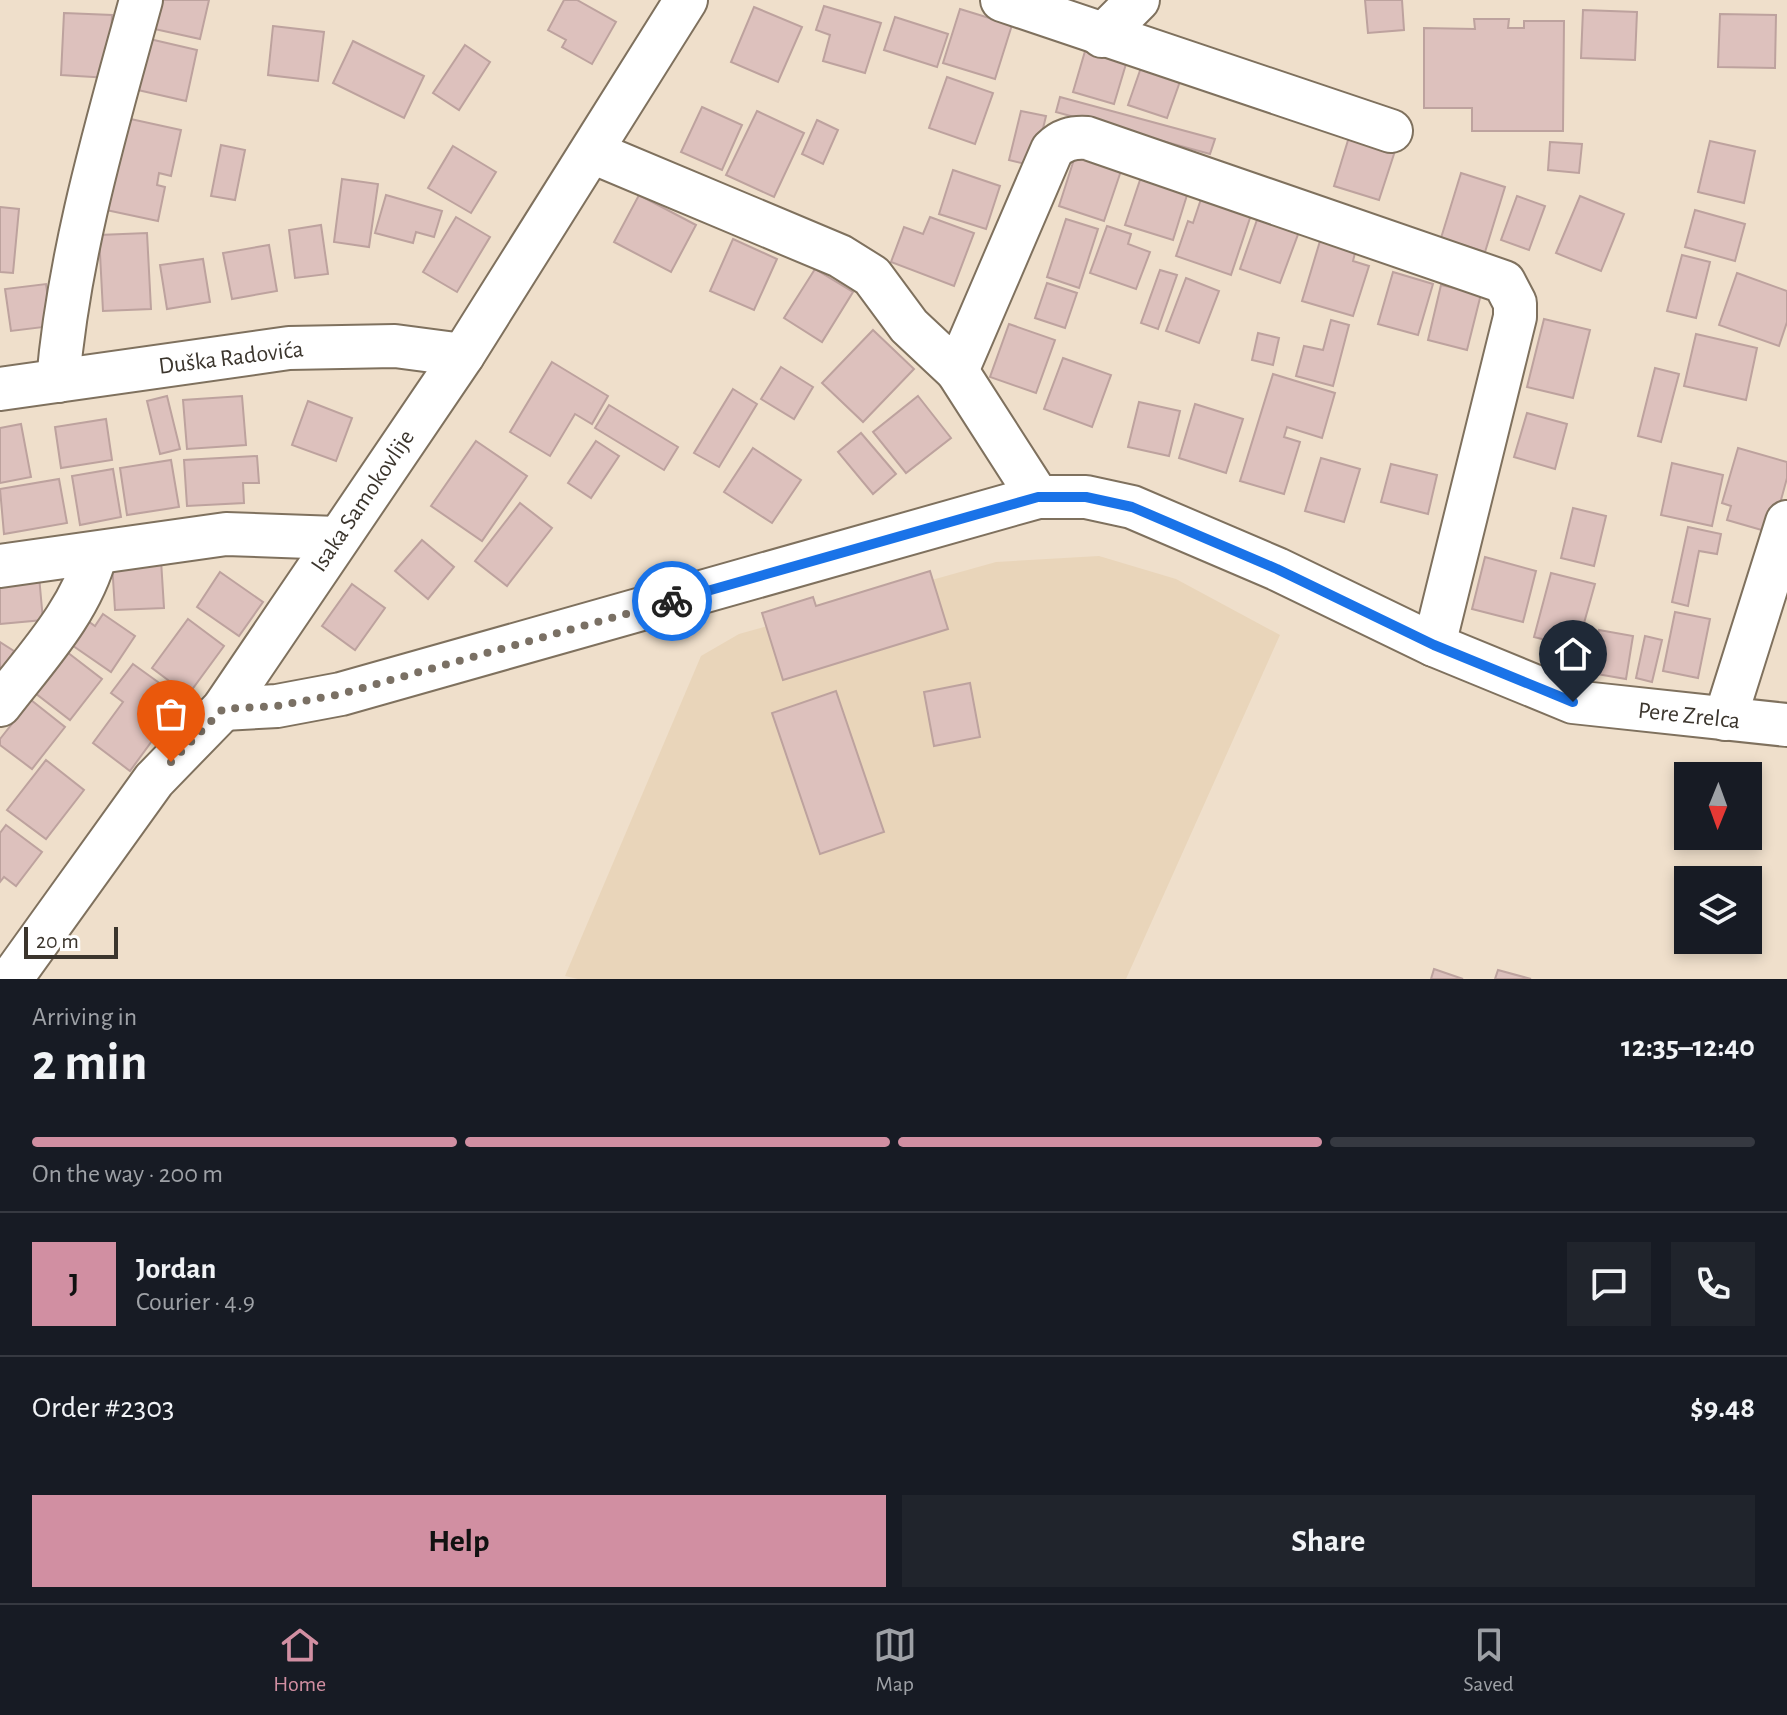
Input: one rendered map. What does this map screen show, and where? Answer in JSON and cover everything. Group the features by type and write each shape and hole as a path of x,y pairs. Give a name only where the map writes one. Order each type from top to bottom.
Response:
{"street":[{"path":"58,381 64,316 101,147 141,0"},
{"name":"Isaka Samokovlije","path":"11,979 154,780 223,709 463,355 686,0"},
{"path":"1002,0 1391,131"},
{"path":"1102,36 1138,0"},
{"path":"957,371 1052,150 1059,143 1077,137 1504,282 1515,303 1515,317 1434,645"},
{"path":"592,152 840,256 872,276 909,326 957,371 1038,497"},
{"name":"Duška Radovića","path":"0,389 289,348 395,346 463,355"},
{"name":"Pere Zrelca","path":"223,709 277,706 341,694 1038,497 1086,497 1132,507 1277,569 1434,645 1573,702 1787,725"},
{"path":"1725,719 1787,522"},
{"path":"0,566 226,534 337,538"},
{"path":"0,705 53,636 89,580 96,553"}],"shaded area":[{"path":"1099,556 1176,579 1280,635 1126,979 578,979 565,976 701,656 739,634 996,562"}],"building":[{"path":"157,0 209,0 200,39 150,28"},
{"path":"564,0 577,0 616,22 592,64 562,47 566,40 548,30"},
{"path":"1365,0 1402,0 1404,30 1368,33"},
{"path":"824,6 881,23 865,73 823,61 830,35 816,30"},
{"path":"754,7 802,27 778,82 731,62"},
{"path":"960,9 1012,25 995,79 943,63"},
{"path":"1583,10 1637,12 1635,60 1581,58"},
{"path":"64,13 112,15 109,78 61,75"},
{"path":"1720,14 1776,15 1775,68 1718,67"},
{"path":"895,17 948,34 937,67 884,50"},
{"path":"1474,19 1509,19 1508,28 1524,28 1524,21 1564,21 1563,131 1472,131 1472,108 1424,108 1424,28 1475,29"},
{"path":"273,26 324,32 318,81 268,75"},
{"path":"141,37 197,50 186,101 129,88"},
{"path":"353,41 424,76 404,118 333,83"},
{"path":"1088,41 1129,54 1114,104 1073,92"},
{"path":"465,45 490,62 459,110 433,93"},
{"path":"1144,59 1183,73 1167,118 1128,105"},
{"path":"947,77 993,93 975,144 929,128"},
{"path":"1060,97 1215,139 1210,154 1056,112"},
{"path":"702,107 742,125 722,170 681,152"},
{"path":"757,111 804,133 774,197 726,175"},
{"path":"1021,111 1046,116 1034,166 1009,160"},
{"path":"126,118 181,130 171,176 159,173 157,185 165,187 158,221 106,210"},
{"path":"817,120 838,130 823,164 802,154"},
{"path":"1349,137 1395,151 1379,200 1334,186"},
{"path":"1710,141 1755,151 1744,203 1698,192"},
{"path":"1550,142 1582,144 1579,173 1548,170"},
{"path":"221,145 245,150 235,200 211,196"},
{"path":"453,146 496,172 471,213 428,188"},
{"path":"1077,150 1123,165 1104,221 1059,206"},
{"path":"953,170 1000,186 986,229 939,214"},
{"path":"1461,173 1505,187 1485,252 1441,238"},
{"path":"1141,177 1188,192 1173,240 1125,225"},
{"path":"342,179 378,184 369,247 334,242"},
{"path":"386,195 442,211 434,237 416,232 413,243 375,233"},
{"path":"639,195 696,225 671,272 614,242"},
{"path":"1202,196 1252,212 1231,275 1176,256 1188,221 1193,223"},
{"path":"1517,196 1545,206 1529,250 1501,240"},
{"path":"1580,196 1624,214 1601,271 1556,253"},
{"path":"0,207 19,209 13,273 0,272"},
{"path":"1695,210 1745,224 1735,261 1685,247"},
{"path":"1259,214 1300,229 1280,283 1240,269"},
{"path":"456,217 490,237 457,292 423,272"},
{"path":"930,217 974,233 954,286 891,262 904,227 923,234"},
{"path":"1066,219 1098,229 1079,288 1047,277"},
{"path":"321,225 328,274 295,278 289,230"},
{"path":"1107,226 1131,234 1128,244 1150,252 1136,289 1090,273"},
{"path":"1323,231 1358,241 1353,261 1369,266 1353,316 1302,301"},
{"path":"147,233 151,309 103,311 99,235"},
{"path":"733,239 777,259 754,310 710,291"},
{"path":"269,245 277,291 232,299 223,253"},
{"path":"1682,255 1710,262 1696,318 1667,311"},
{"path":"203,259 210,302 167,309 160,265"},
{"path":"815,269 853,292 822,342 784,318"},
{"path":"1160,270 1177,275 1158,329 1141,323"},
{"path":"1393,272 1433,284 1418,335 1378,324"},
{"path":"1737,273 1787,291 1787,322 1779,346 1719,325"},
{"path":"1186,278 1219,291 1199,343 1166,331"},
{"path":"1047,283 1077,293 1065,328 1035,318"},
{"path":"46,284 52,326 11,331 5,289"},
{"path":"1441,285 1481,294 1467,350 1428,340"},
{"path":"1544,319 1590,330 1573,398 1527,387"},
{"path":"1331,320 1349,325 1333,386 1296,376 1304,346 1323,350"},
{"path":"1009,324 1055,340 1036,393 990,377"},
{"path":"873,330 914,369 863,422 822,383"},
{"path":"1258,333 1279,338 1273,365 1252,360"},
{"path":"1696,334 1757,348 1746,400 1684,386"},
{"path":"1063,358 1111,375 1092,427 1044,409"},
{"path":"552,362 608,396 592,424 575,414 550,456 510,432"},
{"path":"781,367 813,387 794,419 761,399"},
{"path":"1655,368 1679,374 1661,442 1638,436"},
{"path":"1273,374 1335,393 1322,438 1287,427 1284,437 1300,442 1284,494 1240,481"},
{"path":"733,389 757,404 719,467 694,453"},
{"path":"167,396 180,449 160,454 147,401"},
{"path":"242,396 246,445 187,449 183,400"},
{"path":"918,396 951,438 906,473 873,432"},
{"path":"308,401 352,418 336,461 292,445"},
{"path":"1139,402 1180,411 1169,456 1128,447"},
{"path":"1195,404 1243,419 1226,473 1179,458"},
{"path":"609,405 678,447 664,470 595,428"},
{"path":"1527,413 1567,424 1555,469 1514,457"},
{"path":"106,419 112,460 61,468 55,427"},
{"path":"21,424 31,477 0,483 0,428"},
{"path":"861,433 896,474 873,494 838,452"},
{"path":"476,441 527,476 482,541 431,506"},
{"path":"596,441 619,456 591,498 568,483"},
{"path":"753,448 801,480 772,523 724,492"},
{"path":"1738,448 1787,462 1787,478 1772,533 1727,520 1731,506 1722,503"},
{"path":"257,456 259,483 243,483 244,503 187,506 184,460"},
{"path":"1321,458 1360,469 1344,522 1305,511"},
{"path":"171,460 179,507 127,515 120,468"},
{"path":"1672,463 1723,475 1712,526 1661,515"},
{"path":"1391,464 1437,475 1428,514 1381,502"},
{"path":"113,469 121,517 80,525 72,476"},
{"path":"59,479 67,523 4,534 0,489"},
{"path":"520,503 552,528 507,586 475,561"},
{"path":"1573,508 1606,516 1594,566 1561,558"},
{"path":"1688,527 1721,534 1717,554 1699,551 1688,606 1672,602"},
{"path":"422,540 454,567 428,599 395,571"},
{"path":"1485,557 1536,571 1523,622 1472,609"},
{"path":"161,560 164,608 115,610 112,563"},
{"path":"930,571 948,629 783,680 762,613 813,597 816,606"},
{"path":"220,572 263,602 239,636 197,607"},
{"path":"1551,573 1595,584 1577,648 1534,637"},
{"path":"39,576 43,620 0,624 0,579"},
{"path":"352,584 385,608 355,650 322,626"},
{"path":"1675,612 1710,619 1698,678 1663,671"},
{"path":"103,614 135,636 111,672 66,641 82,617 95,626"},
{"path":"188,619 224,646 188,695 152,668"},
{"path":"1599,630 1633,636 1626,679 1591,673"},
{"path":"1645,636 1662,640 1652,682 1636,678"},
{"path":"0,642 14,651 2,671 0,669"},
{"path":"67,652 102,679 70,720 35,693"},
{"path":"133,664 169,690 155,710 168,719 130,771 93,743 123,702 111,693"},
{"path":"970,683 980,737 934,746 924,692"},
{"path":"836,691 884,832 820,854 772,713"},
{"path":"31,700 65,727 32,769 0,745 0,739"},
{"path":"46,760 84,790 46,839 7,810"},
{"path":"6,825 42,852 16,886 4,877 0,882 0,833"},
{"path":"1434,969 1463,979 1431,979"},
{"path":"1498,970 1531,979 1495,979"}],"way so far":[{"path":"171,762 223,709 277,706 341,694 672,601"}],"route":[{"path":"672,601 1038,497 1086,497 1132,507 1277,569 1434,645 1573,702"}]}
